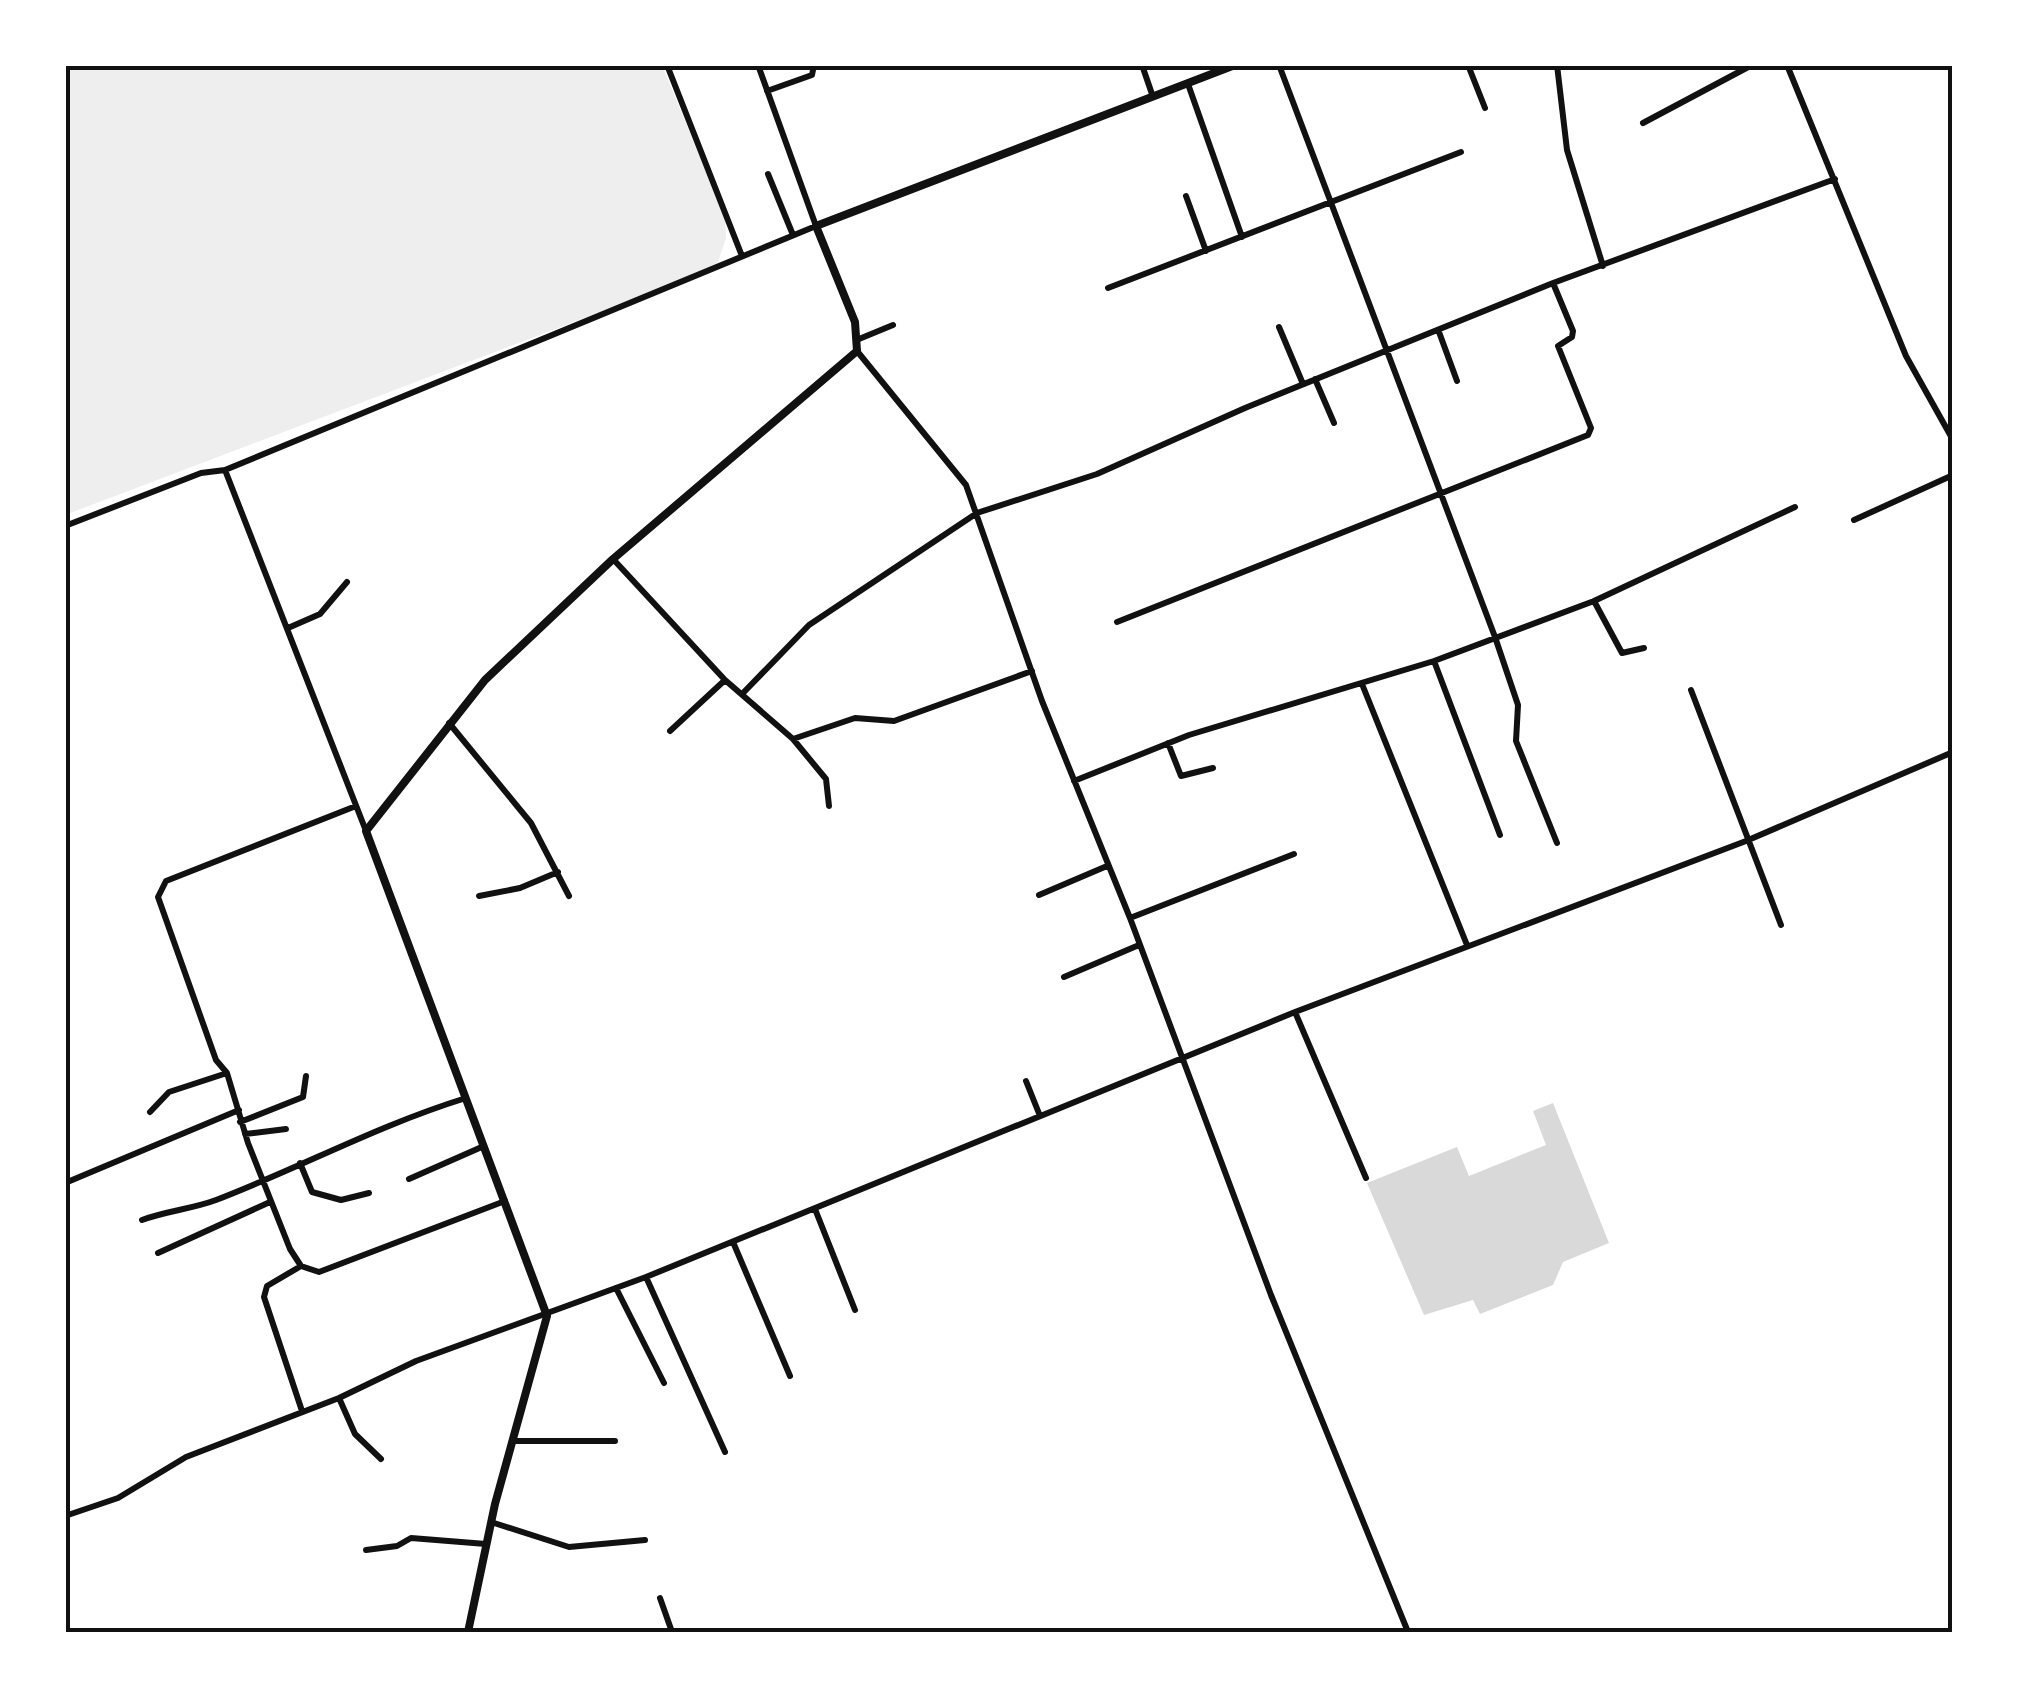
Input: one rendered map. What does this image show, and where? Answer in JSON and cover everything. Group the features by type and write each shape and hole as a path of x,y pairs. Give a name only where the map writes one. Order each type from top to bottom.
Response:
{"street":[{"path":"666,65 742,256"},
{"path":"366,831 485,680 613,559 857,351 859,339 758,65"},
{"path":"768,91 812,76 814,65"},
{"path":"1142,65 1154,98"},
{"path":"65,526 200,473 224,470 793,235 1235,65"},
{"path":"1279,65 1495,637 1517,699 1516,741 1557,842"},
{"path":"1468,65 1485,108"},
{"path":"1557,65 1567,150 1603,266"},
{"path":"1643,123 1752,65"},
{"path":"1787,65 1906,356 1953,440"},
{"path":"1188,84 1242,237"},
{"path":"1108,288 1461,152"},
{"path":"768,174 793,235"},
{"path":"744,692 809,625 977,513 1097,474 1552,282 1834,179"},
{"path":"1186,196 1206,251"},
{"path":"1116,622 1590,432 1558,346 1572,337 1573,331 1552,282"},
{"path":"859,339 893,325"},
{"path":"1279,328 1303,384"},
{"path":"1439,332 1457,382"},
{"path":"857,351 963,480 1032,672 1130,918 1271,1295 1408,1632"},
{"path":"1316,379 1334,422"},
{"path":"224,470 366,831 547,1316 491,1522 468,1632"},
{"path":"1854,520 1953,474"},
{"path":"1074,780 1168,743 1434,661 1594,601 1795,507"},
{"path":"613,559 725,680 744,692 793,738 826,779 829,806"},
{"path":"288,628 320,614 347,582"},
{"path":"1594,601 1622,652 1644,648"},
{"path":"1434,661 1500,835"},
{"path":"793,738 858,718 894,721 1032,672"},
{"path":"670,731 725,680"},
{"path":"1362,684 1466,945"},
{"path":"1692,690 1781,926"},
{"path":"449,722 531,823 568,896"},
{"path":"1168,743 1182,776 1213,768"},
{"path":"65,1516 118,1498 186,1457 339,1398 416,1361 646,1277 1295,1012 1746,841 1953,752"},
{"path":"356,806 166,881 160,889 158,897 216,1060 227,1073 240,1110 240,1122 270,1202 300,1266 319,1272 330,1270 505,1202"},
{"path":"1130,918 1294,854"},
{"path":"1039,895 1107,866"},
{"path":"479,896 520,888 558,872"},
{"path":"1064,977 1139,945"},
{"path":"1295,1012 1366,1178"},
{"path":"150,1112 169,1092 227,1073"},
{"path":"240,1122 303,1097 306,1076"},
{"path":"1026,1081 1040,1116"},
{"path":"142,1220 177,1207 210,1202 381,1126 466,1098"},
{"path":"65,1183 240,1110"},
{"path":"245,1134 286,1129"},
{"path":"409,1178 484,1146"},
{"path":"300,1163 312,1192 341,1200 370,1193"},
{"path":"158,1253 270,1202"},
{"path":"814,1209 855,1310"},
{"path":"734,1242 790,1376"},
{"path":"300,1266 267,1286 264,1297 302,1411"},
{"path":"646,1277 725,1452"},
{"path":"616,1288 664,1383"},
{"path":"339,1398 355,1434 380,1459"},
{"path":"516,1441 615,1441"},
{"path":"491,1522 570,1547 646,1540"},
{"path":"366,1550 397,1546 411,1538 486,1544"},
{"path":"660,1598 672,1632"}],"shaded area":[{"path":"65,65 662,65 725,218 726,238 716,268 65,515"},
{"path":"1553,1103 1609,1243 1563,1262 1553,1285 1480,1314 1473,1300 1424,1315 1367,1183 1457,1147 1469,1176 1546,1145 1533,1111"}]}
